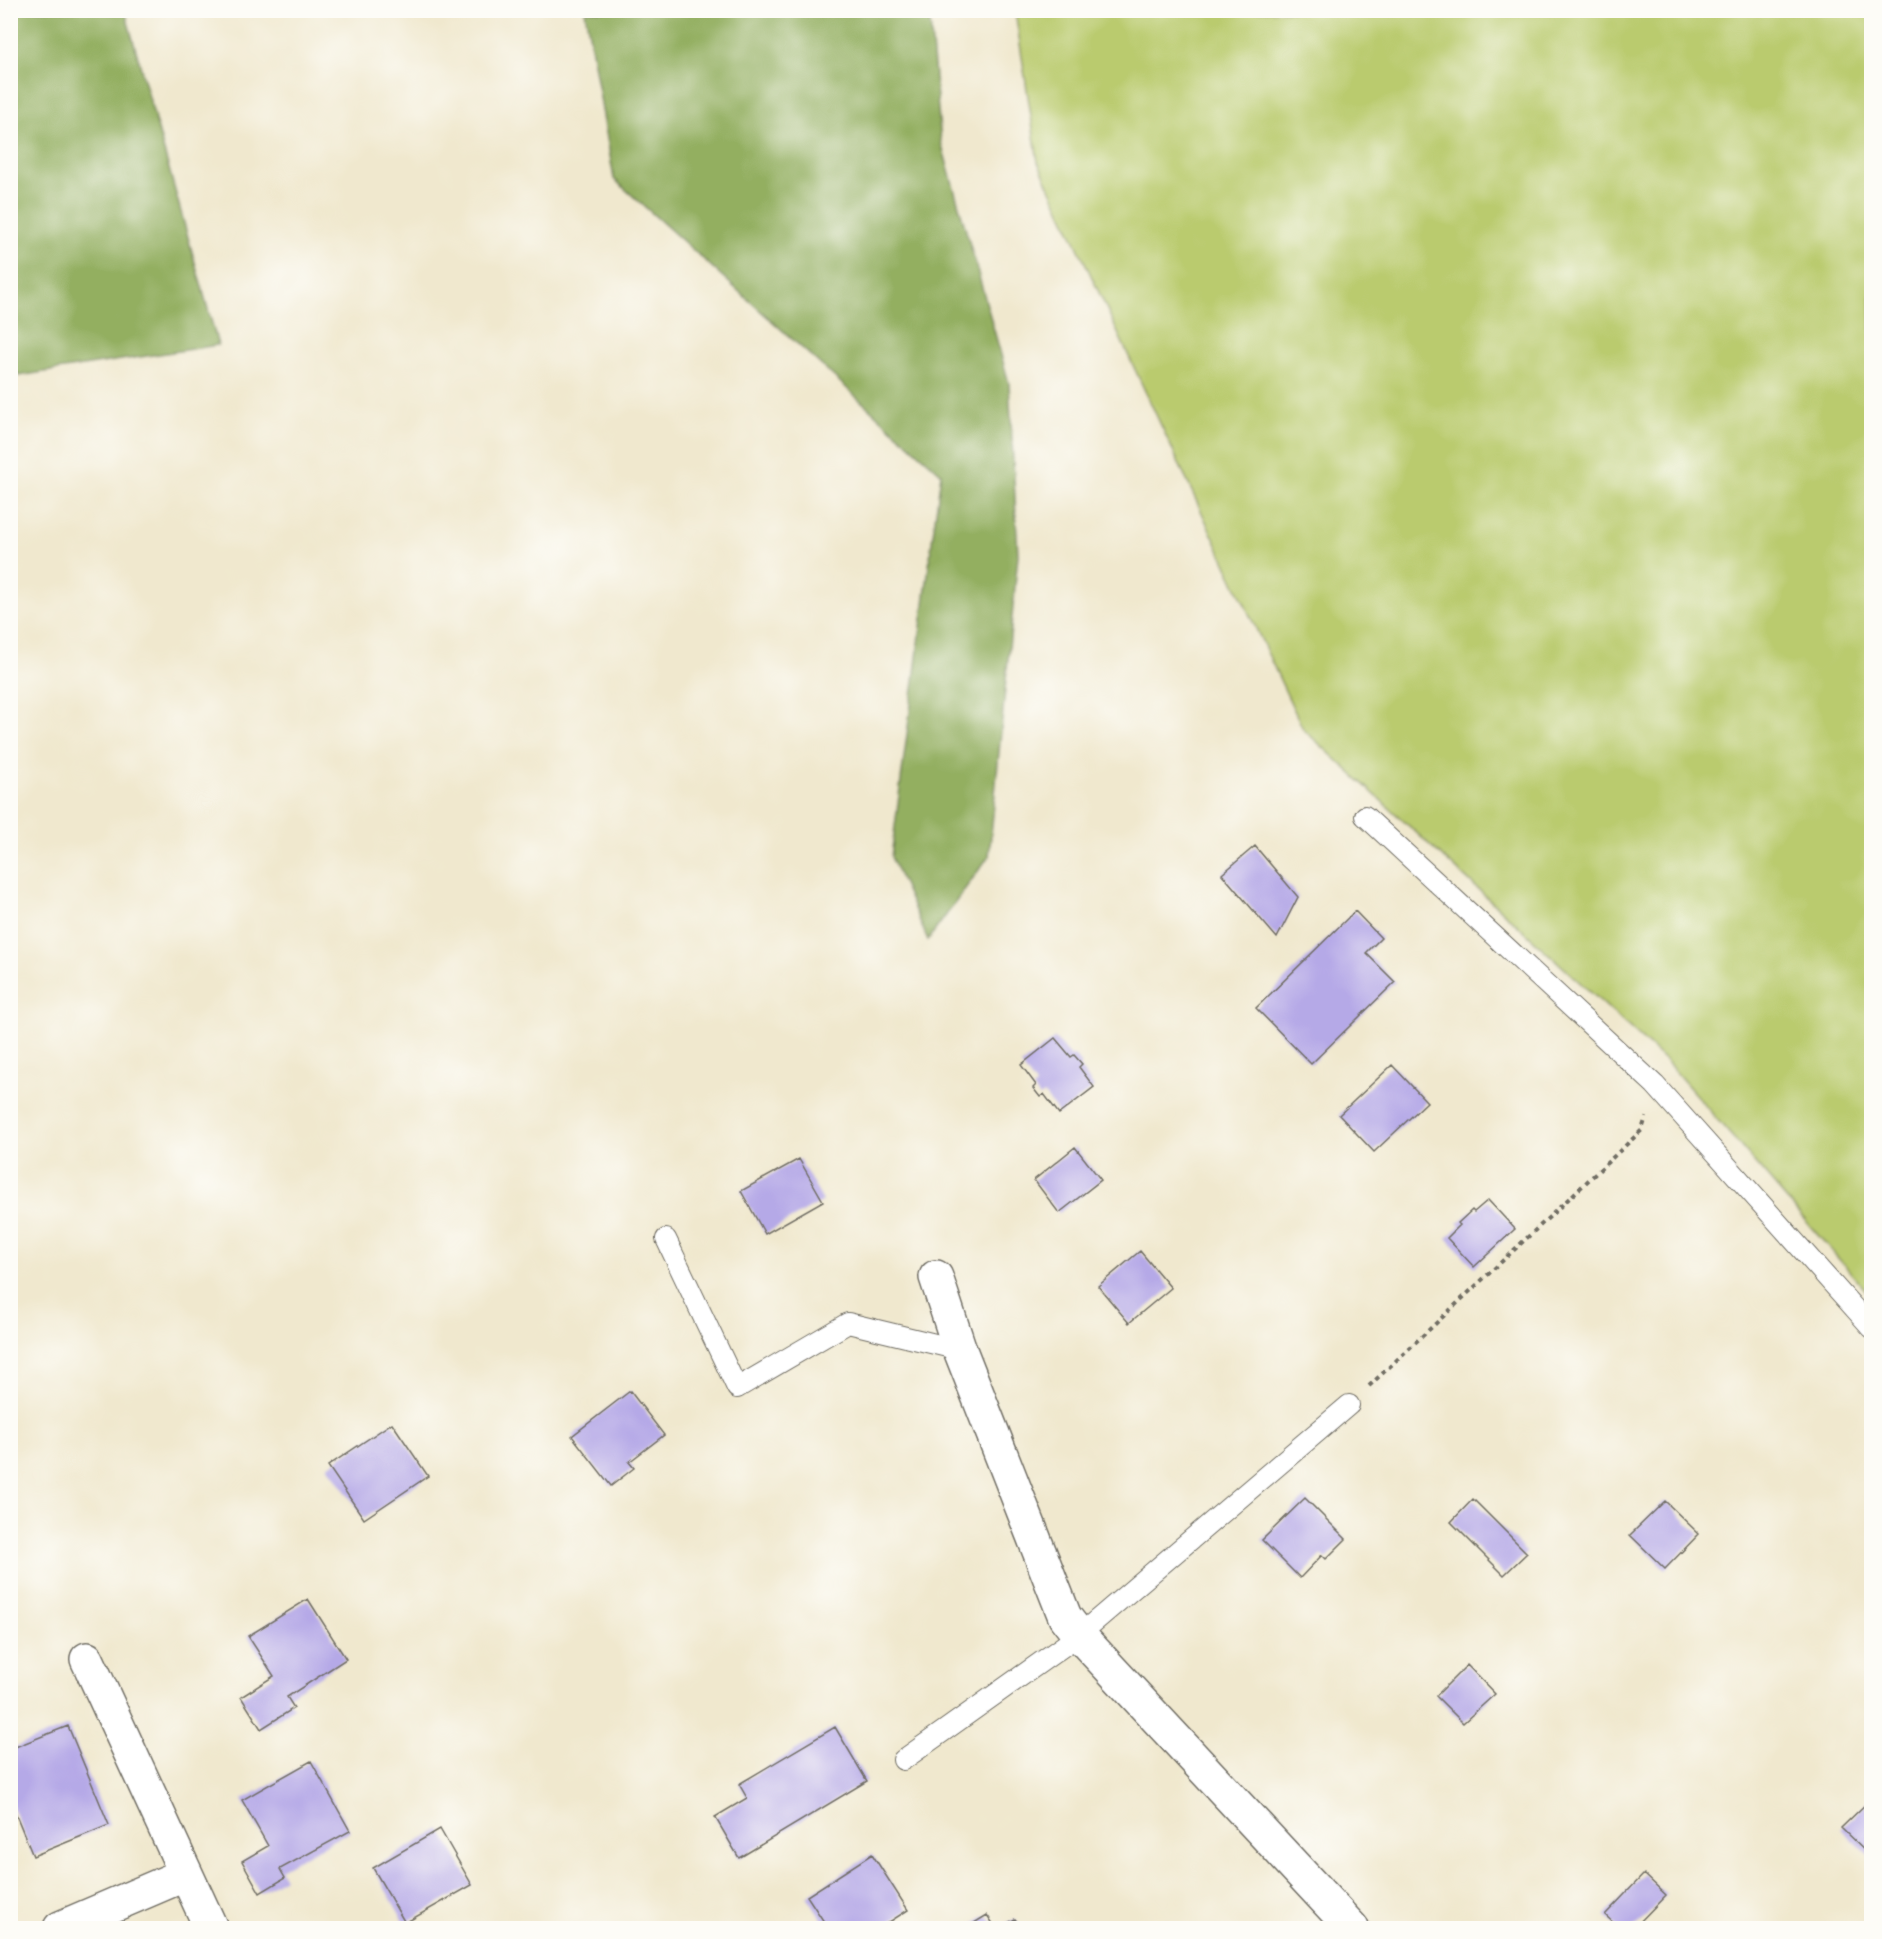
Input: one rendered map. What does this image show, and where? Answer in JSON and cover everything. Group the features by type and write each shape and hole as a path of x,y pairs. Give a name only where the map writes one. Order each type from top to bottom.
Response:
{"street":[{"path":"936,1277 960,1350 1065,1617 1078,1635 1352,1929"},
{"path":"87,1659 211,1929"},
{"path":"60,1929 186,1874"}],"lane":[{"path":"1365,816 1656,1084 1872,1328"},
{"path":"666,1239 737,1388 848,1323 960,1350"},
{"path":"903,1760 1078,1635 1349,1405"}],"path":[{"path":"1349,1405 1642,1130 1656,1084"}],"green space":[{"path":"11,10 125,11 218,345 19,376 11,364"},
{"path":"585,11 929,11 941,142 1009,383 1018,555 989,856 928,940 891,857 941,473 614,179"},
{"path":"1015,11 1871,11 1871,1296 1668,1063 1303,729 1038,162"}],"building":[{"path":"1255,846 1298,897 1277,938 1222,874"},
{"path":"1355,911 1381,938 1366,953 1395,982 1311,1064 1256,1008"},
{"path":"1055,1038 1071,1057 1074,1055 1082,1064 1079,1067 1094,1087 1059,1114 1044,1094 1040,1097 1033,1088 1036,1085 1021,1065"},
{"path":"1392,1065 1427,1102 1374,1152 1339,1115"},
{"path":"1075,1147 1101,1180 1059,1213 1034,1180"},
{"path":"799,1159 823,1201 765,1234 741,1191"},
{"path":"1488,1200 1515,1229 1474,1267 1447,1238 1472,1210 1474,1212"},
{"path":"1140,1251 1171,1288 1129,1323 1098,1286"},
{"path":"630,1391 664,1435 629,1462 634,1468 611,1486 572,1436"},
{"path":"392,1423 428,1476 364,1519 328,1466"},
{"path":"1305,1498 1346,1539 1326,1559 1322,1555 1300,1578 1262,1540"},
{"path":"1473,1499 1527,1553 1504,1575 1451,1522"},
{"path":"1665,1501 1699,1534 1665,1569 1630,1535"},
{"path":"308,1599 346,1659 287,1697 294,1708 261,1729 241,1697 274,1676 248,1636"},
{"path":"1467,1665 1495,1694 1463,1723 1436,1696"},
{"path":"68,1726 109,1825 33,1856 10,1800 10,1749"},
{"path":"835,1727 867,1781 739,1858 715,1817 747,1798 739,1784"},
{"path":"311,1761 350,1831 280,1869 285,1878 260,1893 242,1861 268,1846 242,1800"},
{"path":"1872,1798 1872,1858 1841,1828"},
{"path":"440,1829 472,1885 405,1923 373,1868"},
{"path":"872,1854 908,1910 880,1928 828,1928 807,1896"},
{"path":"1644,1874 1666,1895 1634,1928 1619,1928 1605,1915"},
{"path":"987,1915 996,1928 966,1928"},
{"path":"1015,1919 1022,1928 999,1928"}]}
